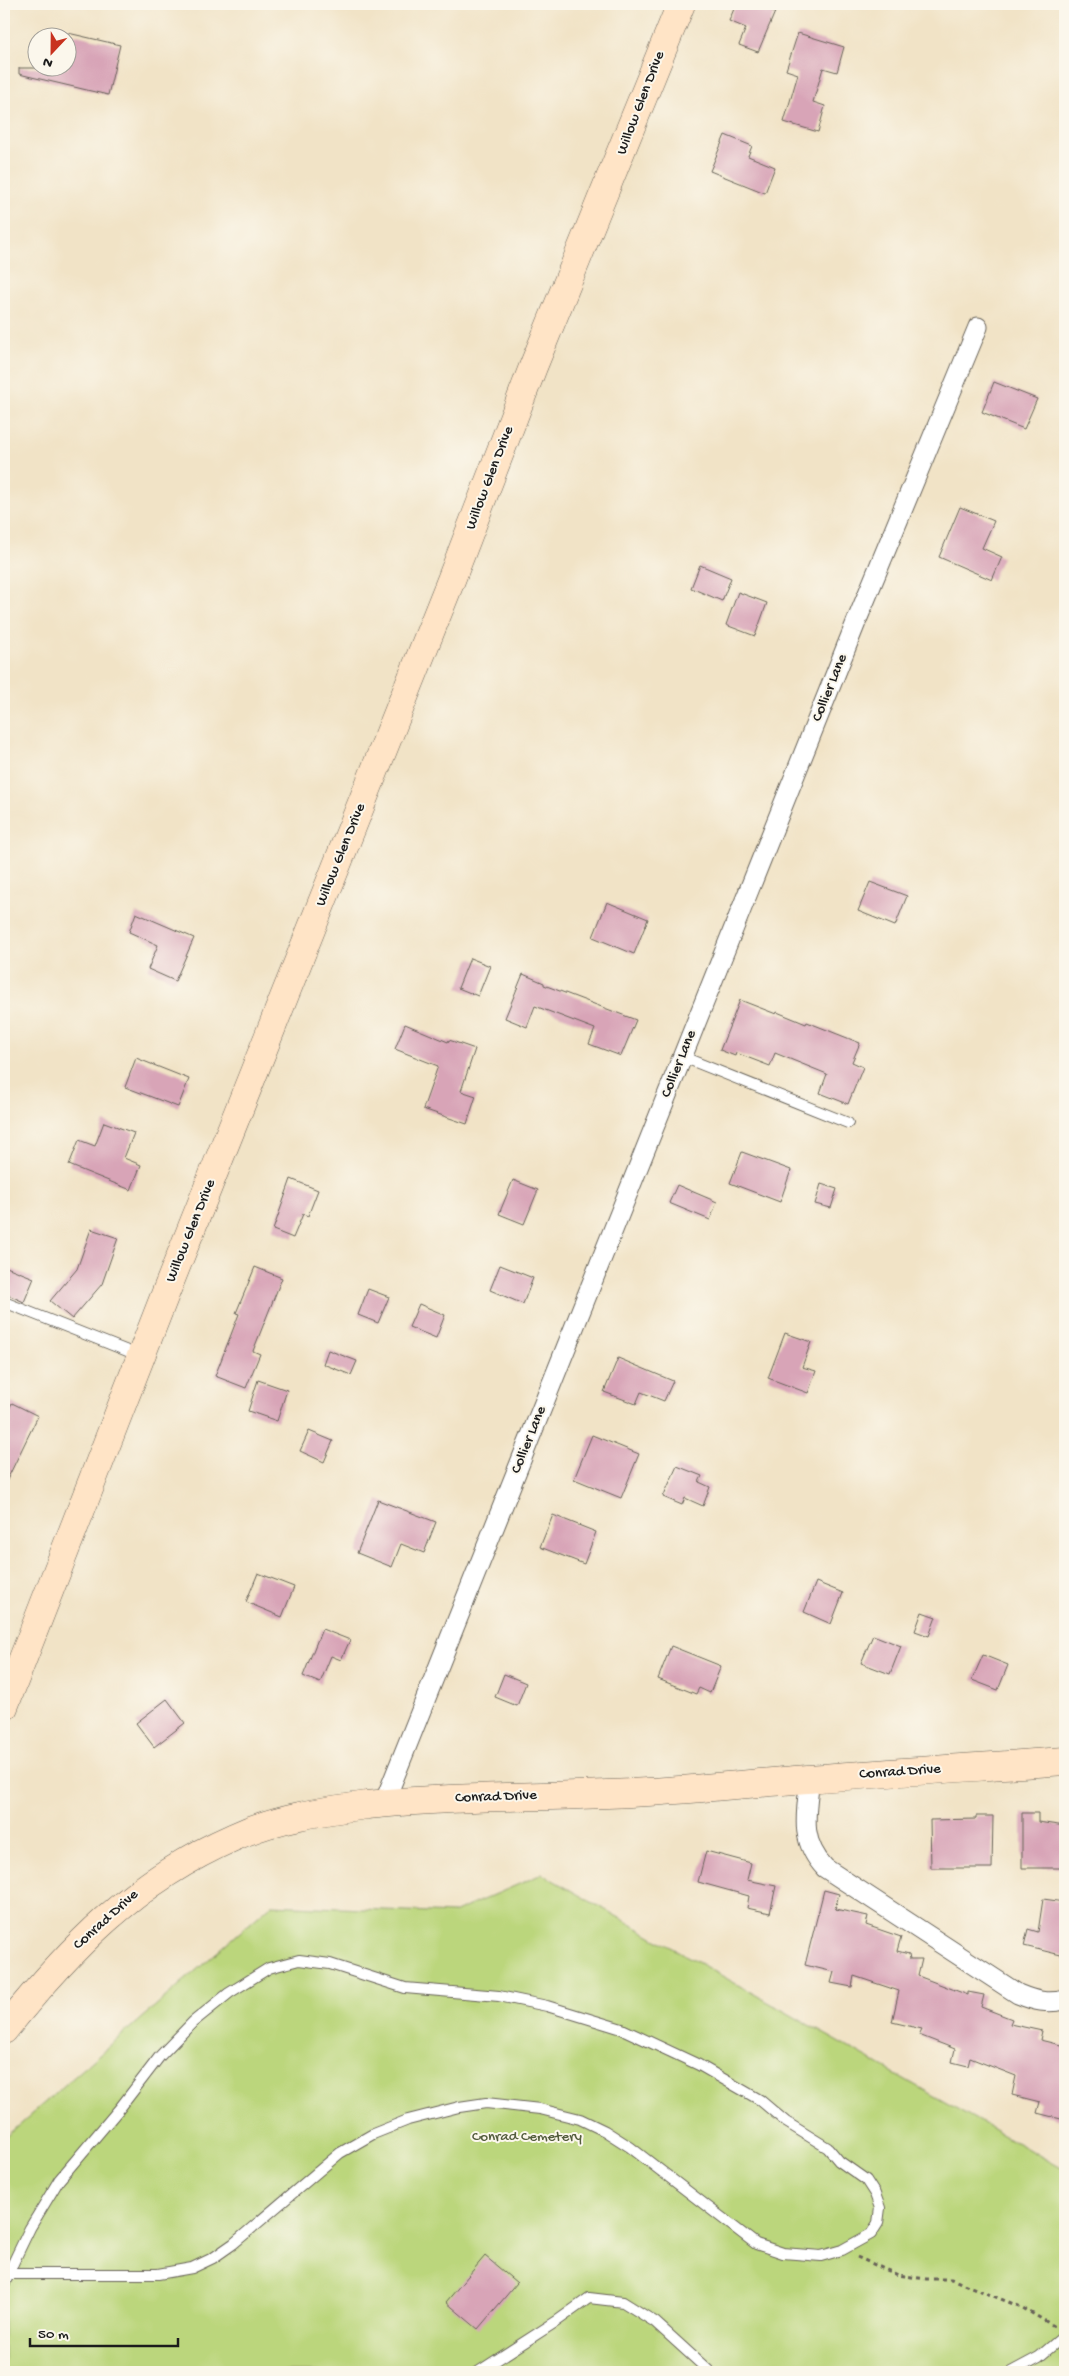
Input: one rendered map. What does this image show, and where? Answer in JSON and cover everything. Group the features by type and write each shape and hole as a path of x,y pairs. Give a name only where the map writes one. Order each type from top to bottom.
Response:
{"main road":[{"name":"Willow Glen Drive","path":"4,1708 141,1357 451,580 533,367 681,4"},
{"name":"Conrad Drive","path":"4,2030 79,1944 117,1908 154,1879 186,1860 237,1835 286,1819 332,1809 423,1800 646,1792 810,1778 1065,1762"}],"street":[{"name":"Collier Lane","path":"384,1803 854,629 978,327"},
{"path":"810,1778 805,1826 807,1839 816,1858 825,1868 1018,1994 1036,2002 1046,2003 1065,2000"}],"lane":[{"path":"683,1057 848,1124"},
{"path":"4,1302 141,1357"},
{"path":"4,2286 8,2274 30,2228 59,2180 120,2108 160,2056 193,2022 229,1993 269,1968 299,1960 330,1964 405,1988 499,1996 547,2006 622,2029 699,2065 760,2100 786,2122 828,2148 839,2161 866,2180 875,2194 880,2208 878,2223 871,2234 842,2250 821,2256 795,2255 756,2244 630,2147 605,2131 580,2119 540,2109 486,2103 459,2107 408,2120 372,2134 340,2153 233,2244 213,2258 192,2268 158,2274 8,2274"},
{"path":"478,2372 589,2298 623,2302 655,2322 710,2372"},
{"path":"1011,2372 1039,2357 1062,2332"}],"path":[{"path":"842,2250 898,2275 926,2279 951,2279 1021,2307 1062,2332"}],"green space":[{"name":"Conrad Cemetery","path":"542,1874 1065,2170 1065,2372 4,2372 4,2138 271,1905 453,1913"}],"building":[{"path":"736,4 755,4 775,12 758,52 739,45 746,28 729,21"},
{"path":"798,33 844,47 837,72 823,68 813,102 825,106 818,132 784,122 798,74 786,70"},
{"path":"78,35 120,45 108,95 36,78 78,78"},
{"path":"19,68 28,68 28,76 19,74"},
{"path":"725,135 752,146 748,156 775,167 765,193 710,171"},
{"path":"994,382 1037,399 1024,429 982,412"},
{"path":"960,507 994,521 982,548 1002,557 992,580 939,557"},
{"path":"700,565 731,578 722,601 691,588"},
{"path":"738,592 767,603 755,636 726,625"},
{"path":"870,882 907,896 895,926 858,911"},
{"path":"607,902 648,919 634,954 593,937"},
{"path":"136,913 194,938 175,981 148,969 158,945 129,932"},
{"path":"470,958 490,966 478,996 458,988"},
{"path":"523,974 544,983 544,985 636,1020 621,1056 589,1044 595,1029 535,1006 527,1027 505,1018"},
{"path":"740,1000 806,1024 807,1022 860,1043 852,1062 863,1067 848,1104 820,1093 827,1074 775,1053 770,1066 736,1053 735,1056 720,1050"},
{"path":"405,1024 448,1042 449,1040 475,1049 461,1091 476,1096 467,1124 423,1109 438,1066 395,1049"},
{"path":"136,1058 189,1079 178,1107 125,1087"},
{"path":"104,1122 134,1133 124,1158 141,1165 131,1190 69,1165 79,1140 95,1146"},
{"path":"742,1152 791,1170 780,1202 730,1183"},
{"path":"291,1179 318,1190 308,1216 303,1214 293,1238 273,1230"},
{"path":"513,1180 538,1190 524,1224 499,1214"},
{"path":"821,1184 837,1189 831,1208 815,1204"},
{"path":"677,1185 717,1202 710,1220 669,1203"},
{"path":"91,1229 118,1238 102,1284 72,1319 50,1301 77,1269"},
{"path":"500,1265 533,1278 523,1304 490,1290"},
{"path":"4,1266 34,1278 24,1302 4,1293"},
{"path":"255,1267 282,1278 253,1351 260,1354 246,1388 215,1376 239,1314 236,1313"},
{"path":"368,1289 389,1297 378,1323 358,1315"},
{"path":"419,1304 445,1315 436,1338 409,1327"},
{"path":"785,1333 811,1342 802,1367 816,1371 808,1393 768,1378"},
{"path":"328,1350 357,1361 351,1375 323,1364"},
{"path":"618,1358 673,1381 664,1401 641,1392 636,1404 604,1392"},
{"path":"258,1380 287,1390 277,1421 248,1411"},
{"path":"12,1403 38,1416 4,1486 4,1419"},
{"path":"309,1431 333,1441 324,1462 300,1451"},
{"path":"592,1435 639,1454 621,1498 574,1479"},
{"path":"677,1466 702,1476 699,1482 710,1487 703,1506 685,1498 682,1505 663,1497"},
{"path":"378,1500 436,1522 424,1553 401,1544 392,1567 357,1553"},
{"path":"553,1515 596,1532 584,1564 540,1547"},
{"path":"258,1573 294,1587 282,1617 246,1602"},
{"path":"816,1582 843,1593 831,1624 804,1612"},
{"path":"922,1612 936,1617 929,1636 915,1631"},
{"path":"322,1629 350,1640 341,1660 331,1656 320,1683 303,1676"},
{"path":"873,1635 901,1646 890,1674 861,1663"},
{"path":"671,1646 721,1666 710,1693 699,1688 696,1694 658,1679"},
{"path":"983,1655 1008,1665 998,1690 972,1680"},
{"path":"504,1674 526,1683 517,1706 495,1697"},
{"path":"167,1699 185,1723 154,1747 136,1723"},
{"path":"1022,1813 1038,1813 1038,1822 1065,1826 1065,1868 1022,1868"},
{"path":"976,1816 993,1816 992,1868 931,1868 930,1820 976,1819"},
{"path":"706,1851 751,1863 747,1880 776,1886 770,1913 747,1908 749,1896 698,1882"},
{"path":"824,1890 839,1894 835,1909 868,1916 866,1925 901,1937 897,1951 909,1954 910,1959 922,1959 918,1976 968,1995 968,1992 984,1995 981,2007 1012,2019 1010,2024 1042,2031 1040,2040 1065,2046 1065,2120 1037,2113 1040,2102 1012,2095 1016,2076 970,2058 968,2066 952,2062 955,2049 919,2035 922,2029 892,2022 899,1991 854,1976 852,1987 831,1983 834,1972 805,1965"},
{"path":"1043,1899 1065,1902 1065,1956 1024,1946 1028,1929 1038,1932"},
{"path":"485,2256 517,2283 478,2329 446,2302"}]}
